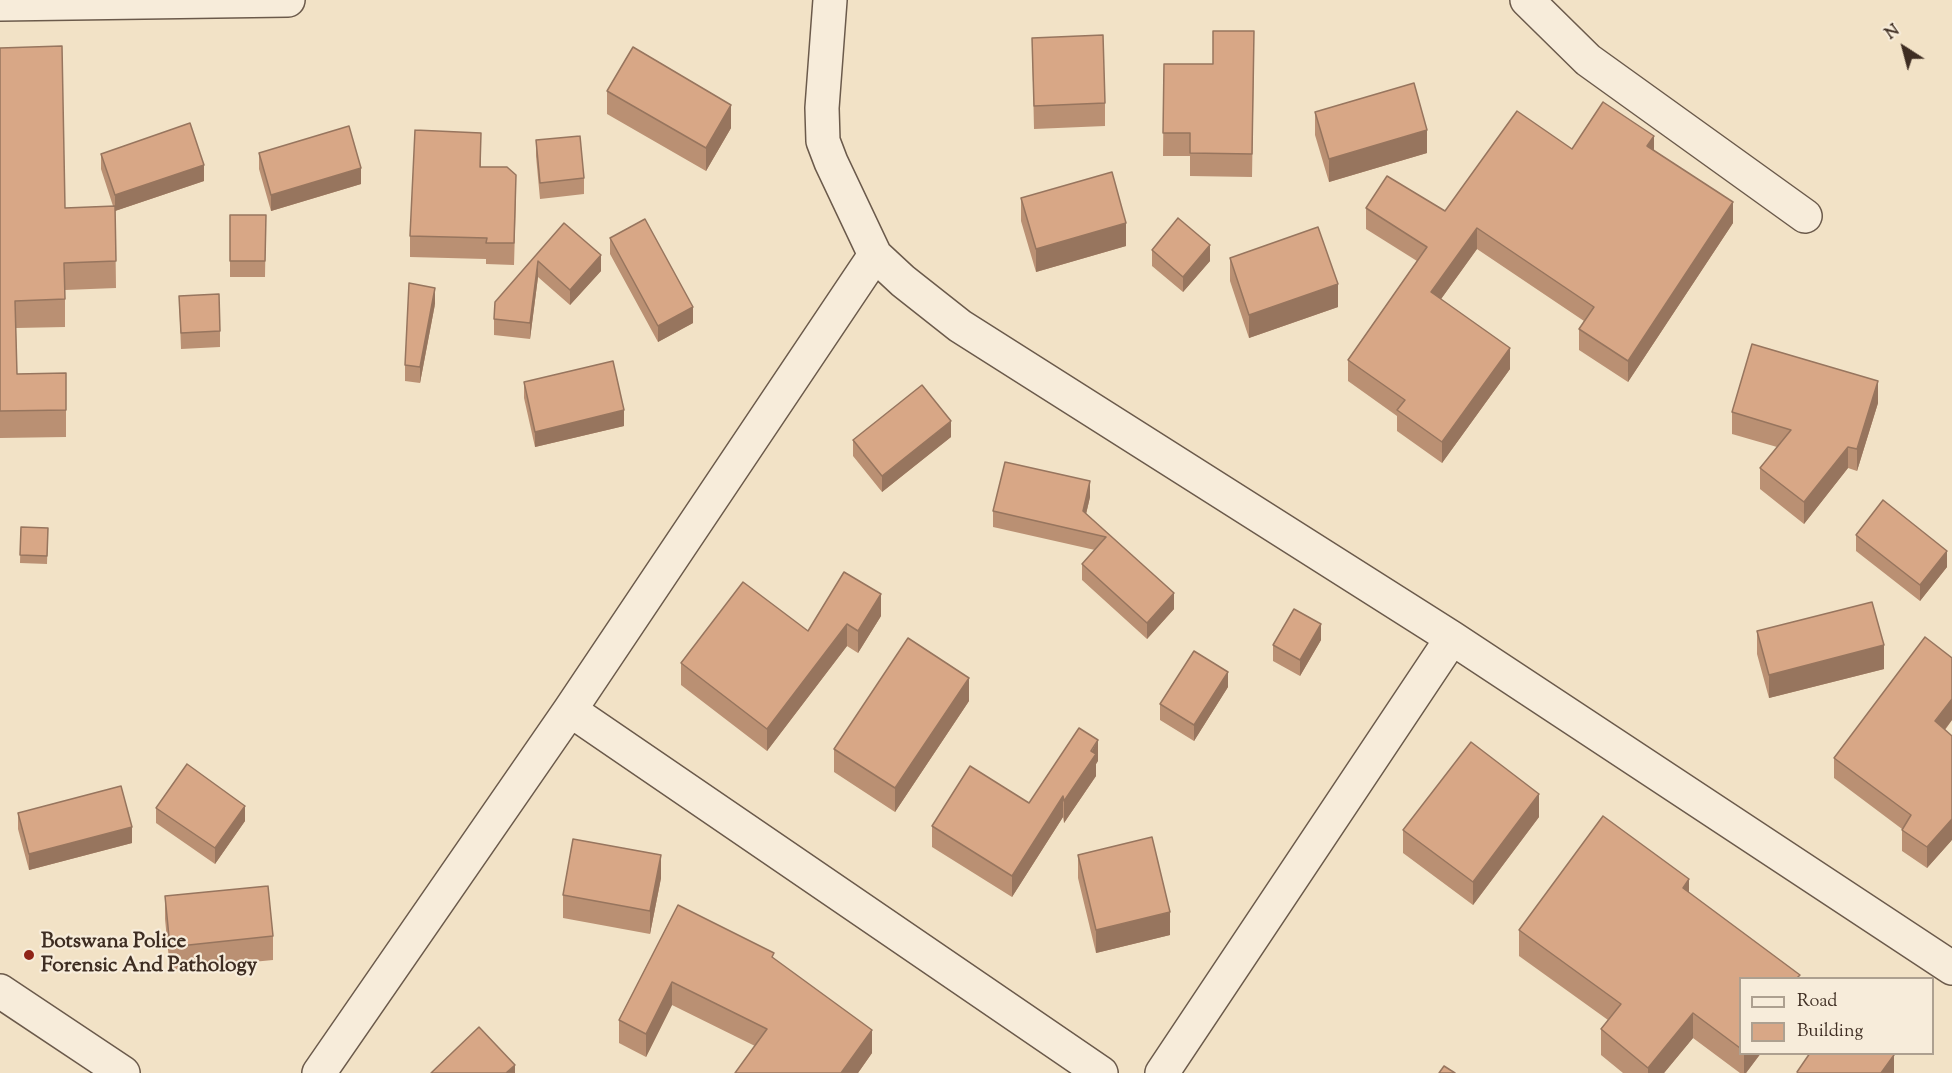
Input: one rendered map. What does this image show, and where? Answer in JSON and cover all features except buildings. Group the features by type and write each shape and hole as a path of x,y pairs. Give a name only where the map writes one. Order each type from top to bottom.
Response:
{"street":[{"path":"0,4 288,0"},
{"path":"830,0 822,108 823,141 875,255 903,281 960,326 1452,638 1952,968"},
{"path":"1527,0 1588,60 1805,216"},
{"path":"319,1073 570,710 875,255"},
{"path":"1162,1073 1452,638"},
{"path":"570,710 1101,1073"},
{"path":"0,991 123,1073"}],"place":[{"name":"Botswana Police Forensic And Pathology","path":"29,955"}]}
